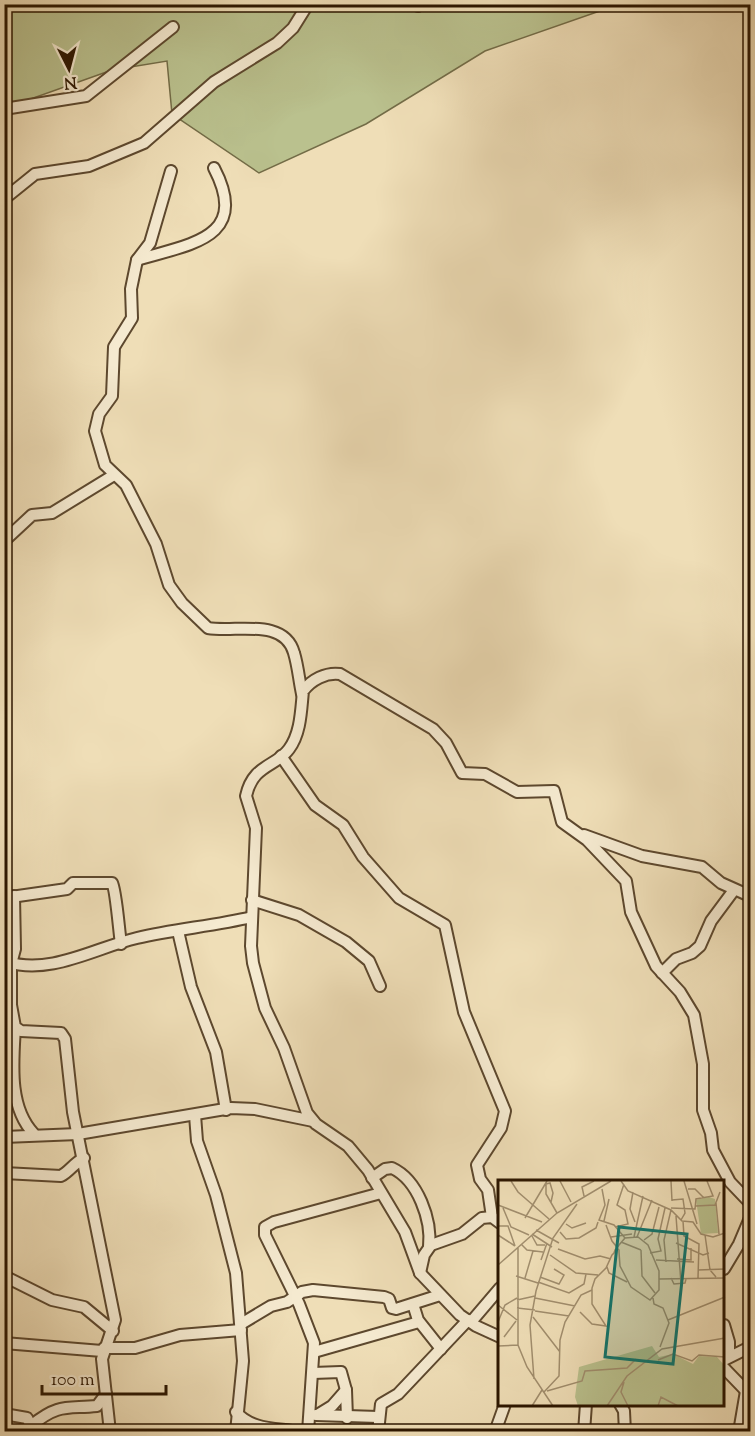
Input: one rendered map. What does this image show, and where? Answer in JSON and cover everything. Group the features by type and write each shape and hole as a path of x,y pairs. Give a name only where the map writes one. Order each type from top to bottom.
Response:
{"street":[{"path":"4,199 35,174 89,166 144,143 214,82 277,43 293,28 308,4"},
{"path":"4,109 86,96 173,27"},
{"path":"137,260 204,240 216,231 225,197 214,168"},
{"path":"171,171 150,243 137,260 131,289 132,318 114,347 112,396 95,423 97,440 105,465 126,485 162,556 169,585 199,622 210,629 270,630 282,634 294,653 302,694 301,716 294,739 290,748 259,771 246,794 246,803 255,828 252,957 260,993 284,1047 303,1105 313,1121 354,1151 405,1232 420,1273 440,1295 470,1321 498,1336"},
{"path":"4,541 32,515 52,513 114,475"},
{"path":"302,694 305,688 315,680 333,674 344,676 433,729 446,743 462,773 485,774 517,792 553,791 557,798 560,819 577,832 626,881 631,912 656,966 685,998 696,1018 703,1064 703,1106 713,1150 730,1182 750,1203"},
{"path":"281,756 315,805 343,825 363,857 399,898 445,925 464,1012 505,1112 501,1128 477,1165 480,1179 488,1190 496,1220 482,1218 462,1234 429,1247 424,1254 420,1273"},
{"path":"577,832 642,856 702,867 721,883 750,896"},
{"path":"34,1134 24,1121 18,1106 15,1027 8,963 15,949 9,897 67,889 72,883 112,883 116,889 114,900 121,944"},
{"path":"662,973 676,959 692,953 700,946 711,921 734,890"},
{"path":"252,900 299,915 346,942 369,961 380,986"},
{"path":"8,963 28,967 61,963 121,944 252,917"},
{"path":"178,931 191,987 216,1052 226,1110"},
{"path":"15,1027 21,1031 57,1033 63,1036 78,1134 115,1320 113,1331 103,1350 110,1431"},
{"path":"4,1137 78,1134 226,1110 255,1109 313,1121"},
{"path":"195,1115 197,1142 216,1195 233,1256 243,1365 236,1412 236,1431"},
{"path":"4,1173 61,1176 67,1173 71,1165 84,1158"},
{"path":"372,1178 385,1169 392,1168 411,1187 426,1213 429,1247"},
{"path":"310,1423 314,1352 310,1333 265,1234 265,1227 274,1222 381,1193"},
{"path":"725,1266 739,1244 750,1218"},
{"path":"5,1275 52,1300 84,1306 113,1331"},
{"path":"4,1343 103,1350 135,1348 180,1335 241,1327 295,1296 313,1290 384,1296 389,1299 392,1308 396,1309 440,1295"},
{"path":"378,1431 381,1404 398,1394 498,1290"},
{"path":"413,1304 419,1322 441,1349"},
{"path":"314,1352 419,1322"},
{"path":"725,1331 729,1342 726,1359"},
{"path":"726,1359 750,1347"},
{"path":"725,1370 748,1393 739,1431"},
{"path":"313,1373 339,1371 346,1390 347,1418"},
{"path":"310,1423 332,1406 346,1390"},
{"path":"4,1414 27,1418 33,1428 46,1414 67,1406 97,1406 106,1393"},
{"path":"495,1431 504,1406"},
{"path":"584,1431 586,1406"},
{"path":"621,1406 627,1430"},
{"path":"236,1412 251,1423 298,1431"},
{"path":"310,1423 378,1417"}],"green space":[{"path":"4,5 617,5 485,51 366,124 259,173 172,114 167,61 112,70 11,106 5,104"}]}
